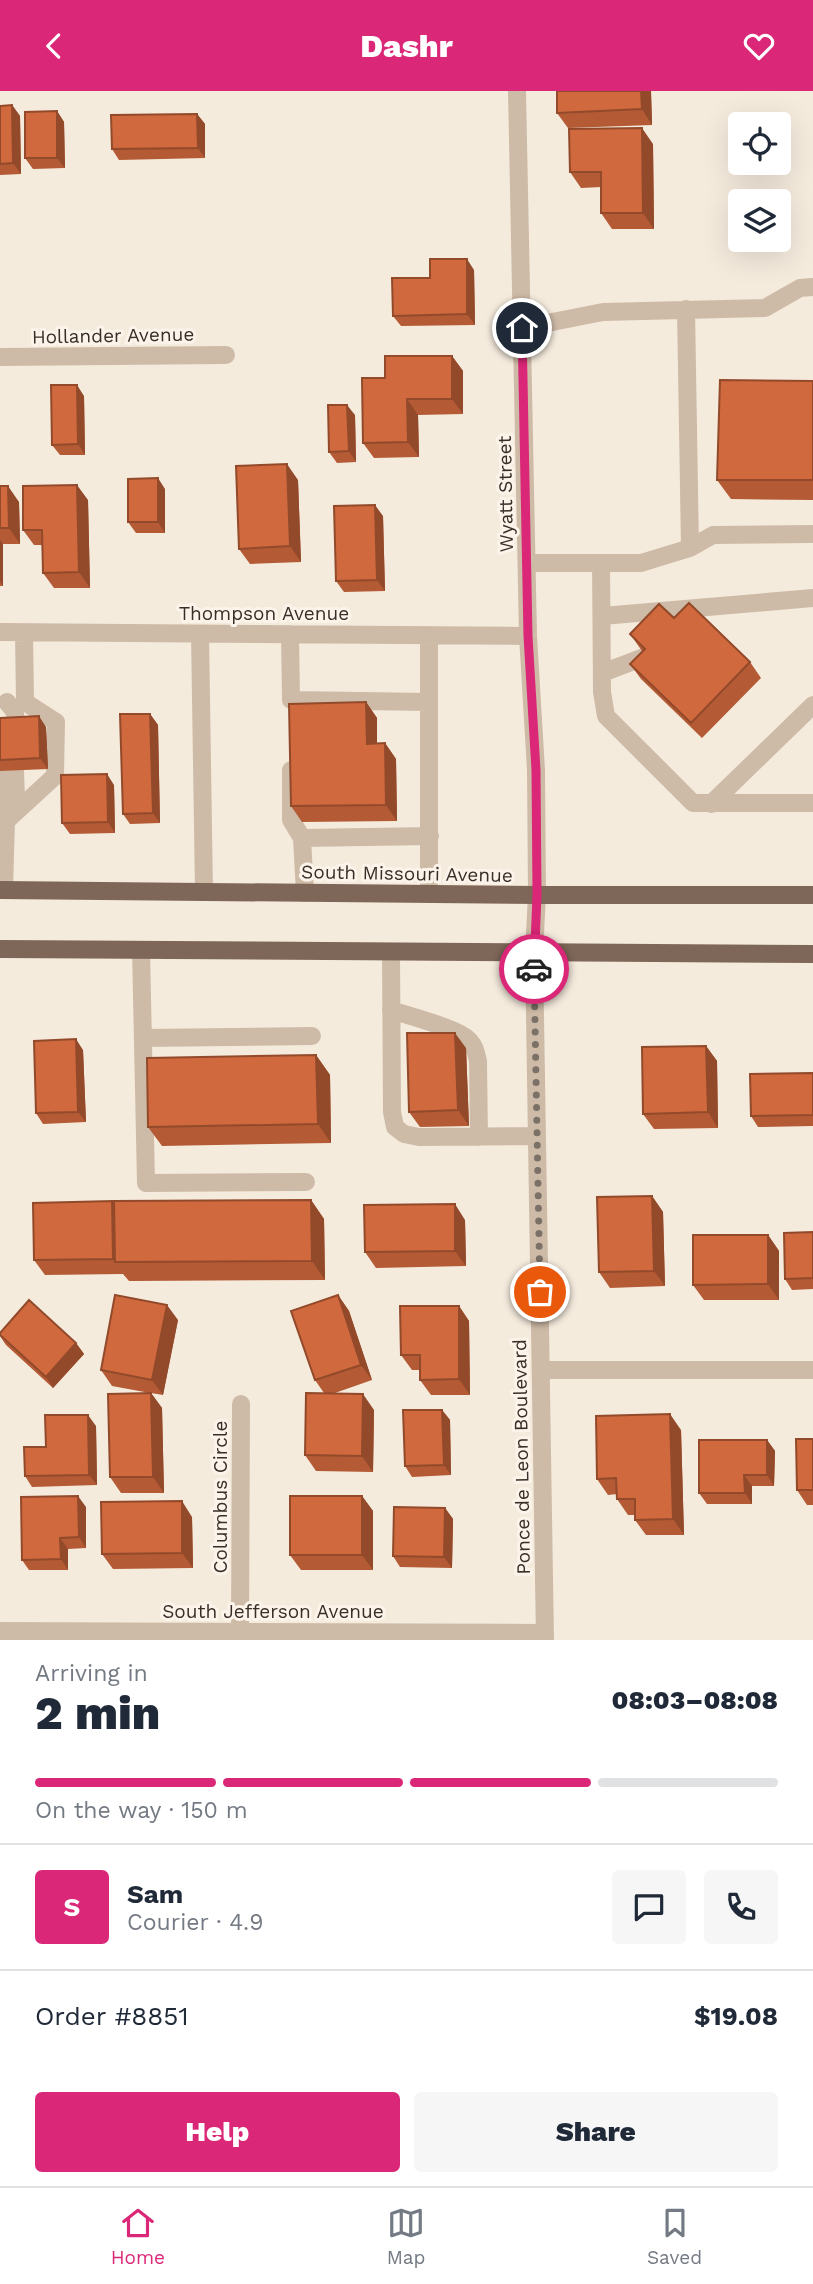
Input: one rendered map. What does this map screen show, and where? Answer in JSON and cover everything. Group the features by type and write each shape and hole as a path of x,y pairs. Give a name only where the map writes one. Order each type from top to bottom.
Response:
{"main road":[{"name":"South Missouri Avenue","path":"2,890 813,895"},
{"path":"0,949 813,954"}],"street":[{"name":"Wyatt Street","path":"517,91 528,636 536,770 537,895"},
{"path":"522,328 603,312 765,308 800,288 813,288"},
{"path":"685,309 690,548"},
{"name":"Hollander Avenue","path":"0,358 226,355"},
{"path":"527,563 641,563 690,548 713,535 813,534"},
{"path":"601,563 602,673 606,716 693,803 813,803"},
{"path":"602,616 813,598"},
{"path":"676,625 692,607"},
{"name":"Thompson Avenue","path":"0,632 528,636"},
{"path":"15,728 15,712 10,705 24,632"},
{"path":"200,634 204,892"},
{"path":"290,634 291,707 429,702"},
{"path":"429,635 429,893"},
{"path":"602,673 647,656"},
{"path":"7,813 55,776 56,722 10,705"},
{"path":"711,804 813,705"},
{"path":"291,753 291,820 302,838 305,893"},
{"path":"2,890 7,813 1,799 7,772"},
{"path":"302,838 430,836"},
{"name":"Ponce de Leon Boulevard","path":"537,895 534,953 545,1637"},
{"path":"141,950 146,1183 306,1182"},
{"path":"391,952 391,1112 395,1127 404,1134 419,1137 537,1136"},
{"path":"391,1010 459,1033 470,1041 478,1061 479,1137"},
{"path":"144,1038 312,1036"},
{"path":"541,1370 813,1370"},
{"name":"Columbus Circle","path":"240,1632 241,1404"},
{"name":"South Jefferson Avenue","path":"0,1631 545,1637"}],"building":[{"path":"557,91 641,91 642,109 557,113"},
{"path":"12,105 13,163 0,164 0,106"},
{"path":"57,111 57,158 25,158 25,112"},
{"path":"197,114 198,148 112,149 111,115"},
{"path":"642,128 643,213 601,213 601,172 570,172 569,129"},
{"path":"430,259 467,259 467,314 393,316 392,278 430,278"},
{"path":"385,356 452,356 452,399 407,399 408,442 363,443 362,378 385,378"},
{"path":"720,380 813,381 813,480 717,480"},
{"path":"51,385 77,385 78,444 52,445"},
{"path":"328,405 347,405 349,451 329,452"},
{"path":"287,464 290,546 239,549 236,466"},
{"path":"158,478 158,522 128,522 128,479"},
{"path":"77,485 79,572 43,573 42,530 23,530 23,486"},
{"path":"0,486 8,486 9,528 0,528"},
{"path":"375,505 377,580 336,581 334,506"},
{"path":"689,603 750,662 691,723 630,664 645,649 630,634 659,604 674,618"},
{"path":"366,702 367,744 385,743 386,805 291,806 289,704"},
{"path":"120,714 150,714 153,813 123,814"},
{"path":"39,716 40,758 0,760 0,718"},
{"path":"107,774 108,822 62,823 61,775"},
{"path":"407,1033 455,1033 458,1110 409,1112"},
{"path":"76,1039 78,1112 36,1113 34,1041"},
{"path":"706,1046 708,1112 643,1114 642,1047"},
{"path":"316,1055 318,1124 148,1127 147,1058"},
{"path":"813,1073 813,1115 751,1116 750,1074"},
{"path":"652,1196 654,1271 599,1272 597,1197"},
{"path":"311,1200 312,1261 115,1262 114,1201"},
{"path":"112,1201 113,1259 34,1260 33,1203"},
{"path":"455,1204 455,1251 365,1252 364,1205"},
{"path":"813,1232 813,1278 785,1279 784,1233"},
{"path":"693,1235 768,1235 768,1284 693,1285"},
{"path":"115,1295 167,1305 152,1380 101,1370"},
{"path":"338,1295 361,1365 315,1380 291,1311"},
{"path":"29,1300 76,1343 46,1377 0,1335"},
{"path":"400,1306 459,1306 459,1379 420,1380 420,1355 401,1355"},
{"path":"151,1393 153,1477 110,1477 108,1394"},
{"path":"306,1393 363,1394 362,1456 305,1455"},
{"path":"403,1410 442,1410 444,1465 405,1466"},
{"path":"670,1414 673,1519 635,1520 635,1499 617,1499 616,1478 597,1479 596,1416"},
{"path":"45,1415 88,1415 89,1475 25,1476 24,1447 46,1447"},
{"path":"796,1439 813,1439 813,1490 797,1490"},
{"path":"699,1440 767,1440 767,1475 744,1475 745,1493 699,1493"},
{"path":"78,1496 79,1537 60,1538 61,1559 22,1560 21,1497"},
{"path":"290,1496 362,1496 362,1555 290,1555"},
{"path":"182,1501 182,1553 102,1554 101,1502"},
{"path":"394,1507 445,1508 444,1557 393,1556"}],"way so far":[{"path":"534,969 540,1292"}],"route":[{"path":"522,328 528,636 536,770 537,895 534,969"}]}
